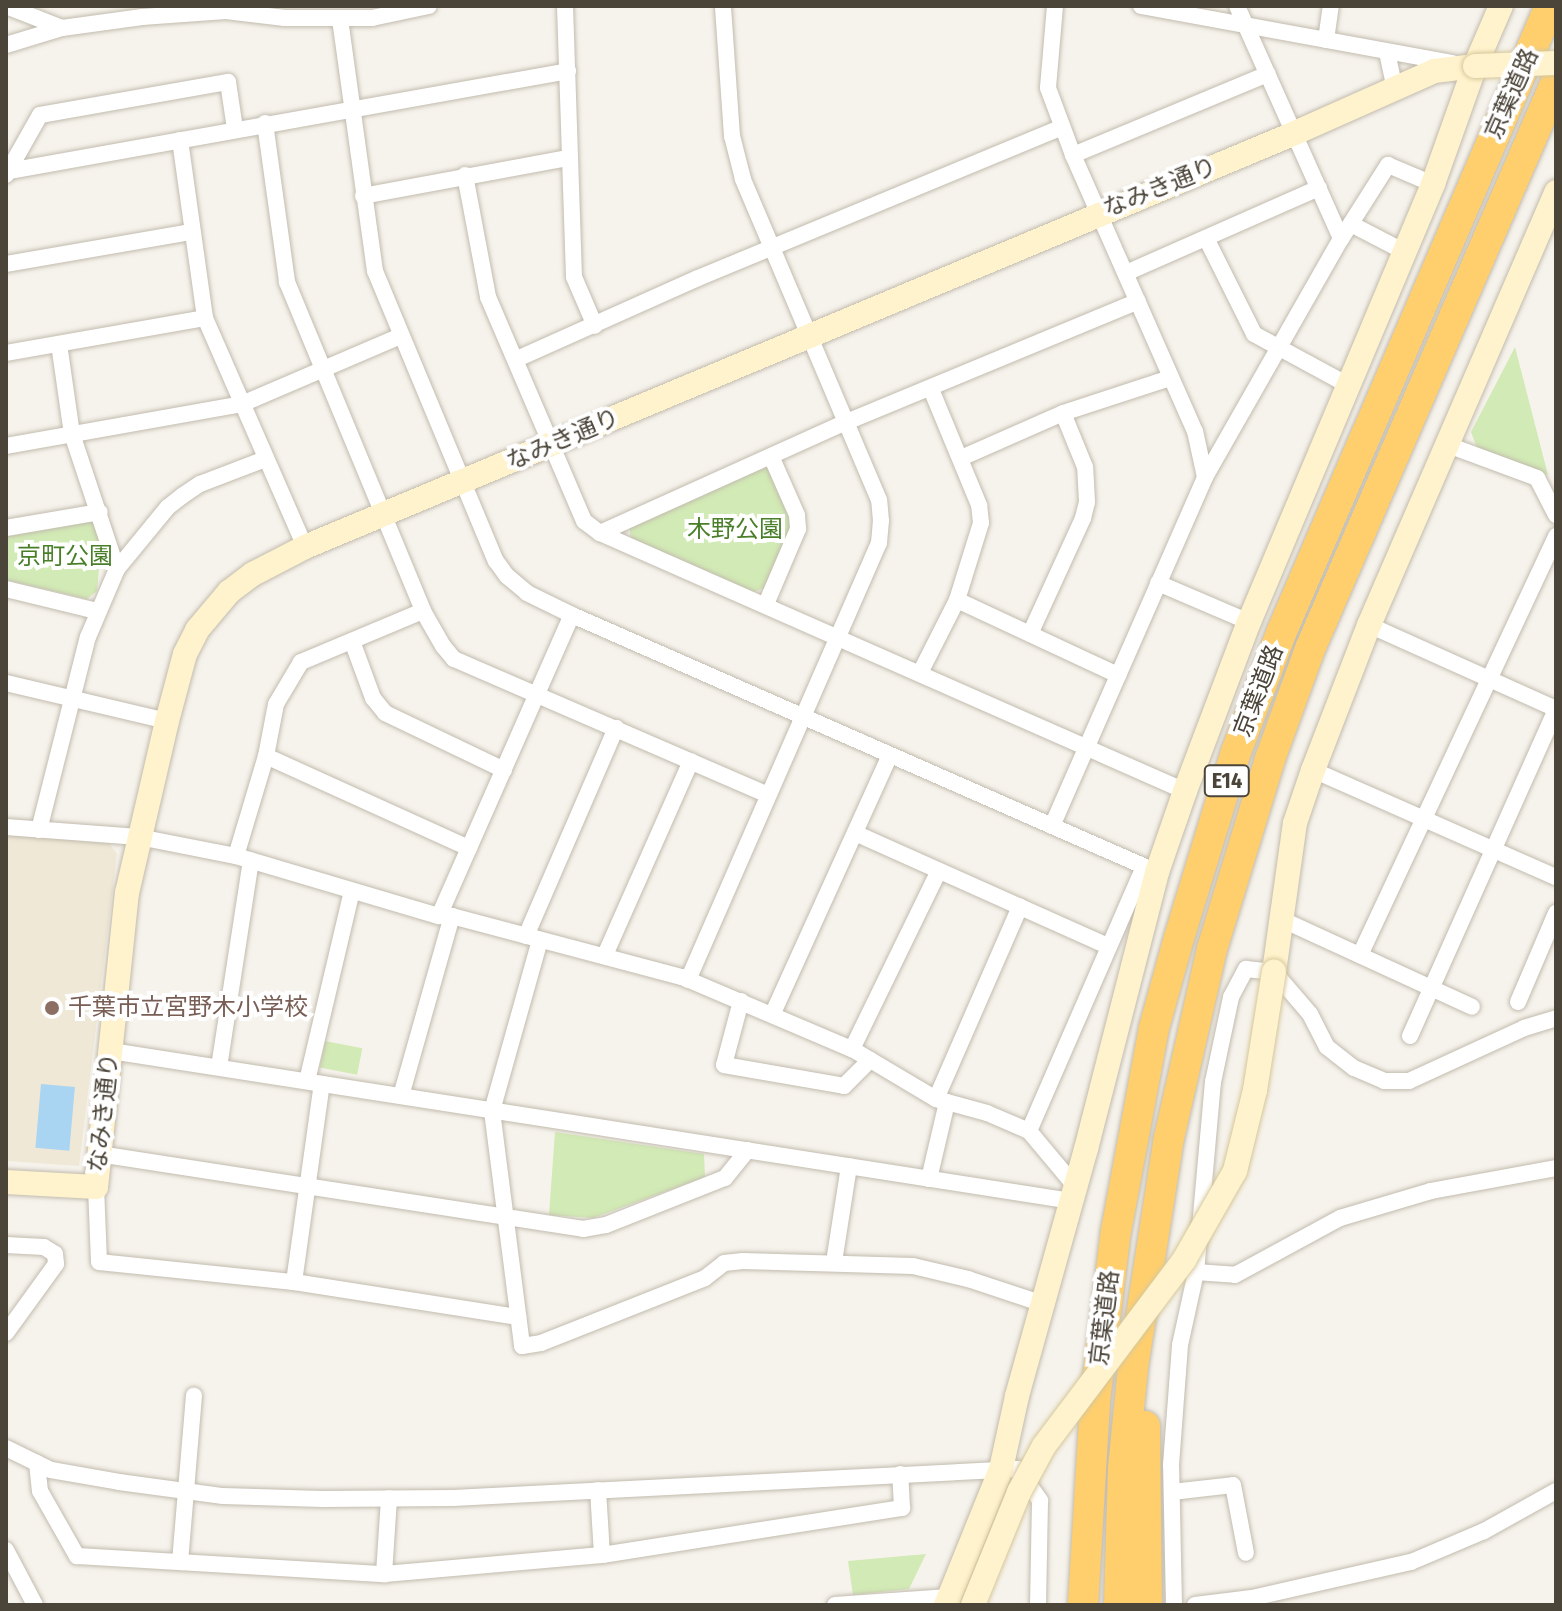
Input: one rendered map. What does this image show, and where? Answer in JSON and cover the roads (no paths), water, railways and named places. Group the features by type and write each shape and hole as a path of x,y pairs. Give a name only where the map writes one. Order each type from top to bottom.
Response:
{"highway":[{"name":"京葉道路","path":"1083,1605 1095,1401 1116,1231 1154,1028 1192,893 1236,752 1282,631 1550,6"},
{"name":"京葉道路","path":"1119,1605 1123,1468 1133,1367 1153,1236 1193,1025 1236,864 1310,649 1556,82"},
{"path":"1147,1605 1145,1416 1153,1236"}],"street":[{"path":"6,6 46,13 62,28"},
{"path":"6,45 62,28 143,12 287,12 340,19 429,6"},
{"path":"565,6 574,277 595,326"},
{"path":"688,980 879,543 881,521 879,500 743,179 732,136 723,6"},
{"path":"1055,6 1048,88 1073,155 1195,431 1205,477"},
{"path":"1141,6 1475,66"},
{"path":"1237,6 1341,239"},
{"path":"1326,40 1331,6"},
{"path":"1029,1131 1108,946 1151,870 1185,791 1249,622 1433,184 1475,66 1501,6"},
{"path":"340,19 375,271 496,561 507,576 527,593 572,615 1151,870"},
{"path":"1387,52 1395,90"},
{"name":"なみき通り","path":"96,1187 127,893 167,721 185,654 212,610 253,574 305,547 1295,133 1434,71 1556,63"},
{"path":"7,173 265,123 568,71"},
{"path":"1073,155 1268,74"},
{"path":"7,173 40,115 228,82 235,129"},
{"path":"265,123 287,282 423,611 454,659 768,795"},
{"path":"517,359 698,278 978,159 1062,127"},
{"path":"180,140 205,318 305,547"},
{"path":"363,196 569,158"},
{"path":"1052,826 1205,477 1341,239 1388,165 1433,184"},
{"path":"465,175 488,297 584,521 600,533 1185,791"},
{"path":"1126,273 1319,188"},
{"path":"973,1605 1019,1492 1044,1446 1184,1260 1235,1171 1255,1090 1295,823 1369,625 1556,192"},
{"path":"1351,224 1403,251"},
{"path":"6,264 192,232"},
{"path":"1206,238 1248,327 1279,350 1348,385"},
{"path":"600,533 844,423 1138,301"},
{"path":"6,353 205,318"},
{"path":"6,446 242,404 401,336"},
{"path":"59,344 72,434 117,569"},
{"path":"961,458 1063,413 1170,378"},
{"path":"920,673 957,600 981,523 979,505 931,389"},
{"path":"1030,634 1083,518 1087,502 1085,467 1063,413"},
{"path":"1448,445 1537,478 1556,515"},
{"path":"766,604 798,529 797,515 771,456"},
{"path":"39,830 71,697 97,611 117,569 168,507 182,496 200,484 265,459"},
{"path":"6,528 100,512"},
{"path":"1360,955 1556,536"},
{"path":"1158,583 1249,622"},
{"path":"6,589 97,611"},
{"path":"957,600 1118,675"},
{"path":"219,1067 243,858 276,704 301,662 423,611"},
{"path":"401,1096 446,916 469,848 572,615"},
{"path":"1369,625 1556,710 1410,1036"},
{"path":"352,641 373,698 385,713 504,770"},
{"path":"6,683 167,721"},
{"path":"616,728 533,938 492,1111 522,1346 541,1343 705,1278 724,1263 834,1262 913,1266 968,1279 1043,1304"},
{"path":"773,1013 890,755"},
{"path":"266,756 469,848"},
{"path":"605,955 691,761"},
{"path":"1313,770 1556,877"},
{"path":"6,827 139,837 243,858 352,891 605,955 688,980 773,1013 852,1049 942,1100 987,1113 1029,1131 1073,1194"},
{"path":"855,833 1108,946"},
{"path":"835,1605 947,1601 1001,1469 1073,1194 1151,870"},
{"path":"852,1049 939,871"},
{"path":"294,1282 308,1185 315,1082 352,891"},
{"path":"929,1179 942,1100 1020,907"},
{"path":"1518,1002 1556,913"},
{"path":"1281,919 1472,1007"},
{"path":"1174,1605 1172,1492 1180,1345 1196,1272 1213,1082 1231,997 1246,969 1274,972 1310,1014 1327,1047 1354,1068 1384,1081 1409,1081 1524,1028 1556,1018"},
{"path":"741,1001 724,1065 844,1086 870,1060"},
{"path":"111,1051 929,1179 1073,1194"},
{"path":"99,1154 583,1229 606,1225 725,1178 748,1150"},
{"path":"834,1262 849,1166"},
{"path":"1196,1272 1235,1275 1340,1218 1431,1191 1556,1168"},
{"path":"6,1182 96,1187 99,1262 294,1282 518,1317"},
{"path":"6,1245 44,1247 55,1254 56,1264 6,1333"},
{"path":"180,1562 194,1396"},
{"path":"6,1448 51,1470 223,1496 389,1498 1018,1469 1040,1501 1038,1605"},
{"path":"37,1463 40,1491 77,1556 384,1574 602,1555 902,1508 900,1474"},
{"path":"1172,1492 1233,1485 1246,1553"},
{"path":"598,1490 602,1555"},
{"path":"1195,1605 1264,1595 1411,1562 1484,1531 1556,1491"},
{"path":"384,1574 389,1498"},
{"path":"6,1550 35,1605"}],"water":[{"path":"41,1084 75,1087 69,1151 35,1148"}],"place":[{"name":"千葉市立宮野木小学校","path":"52,1008"}],"park label":[{"name":"木野公園","path":"735,530"},
{"name":"京町公園","path":"65,557"}]}
